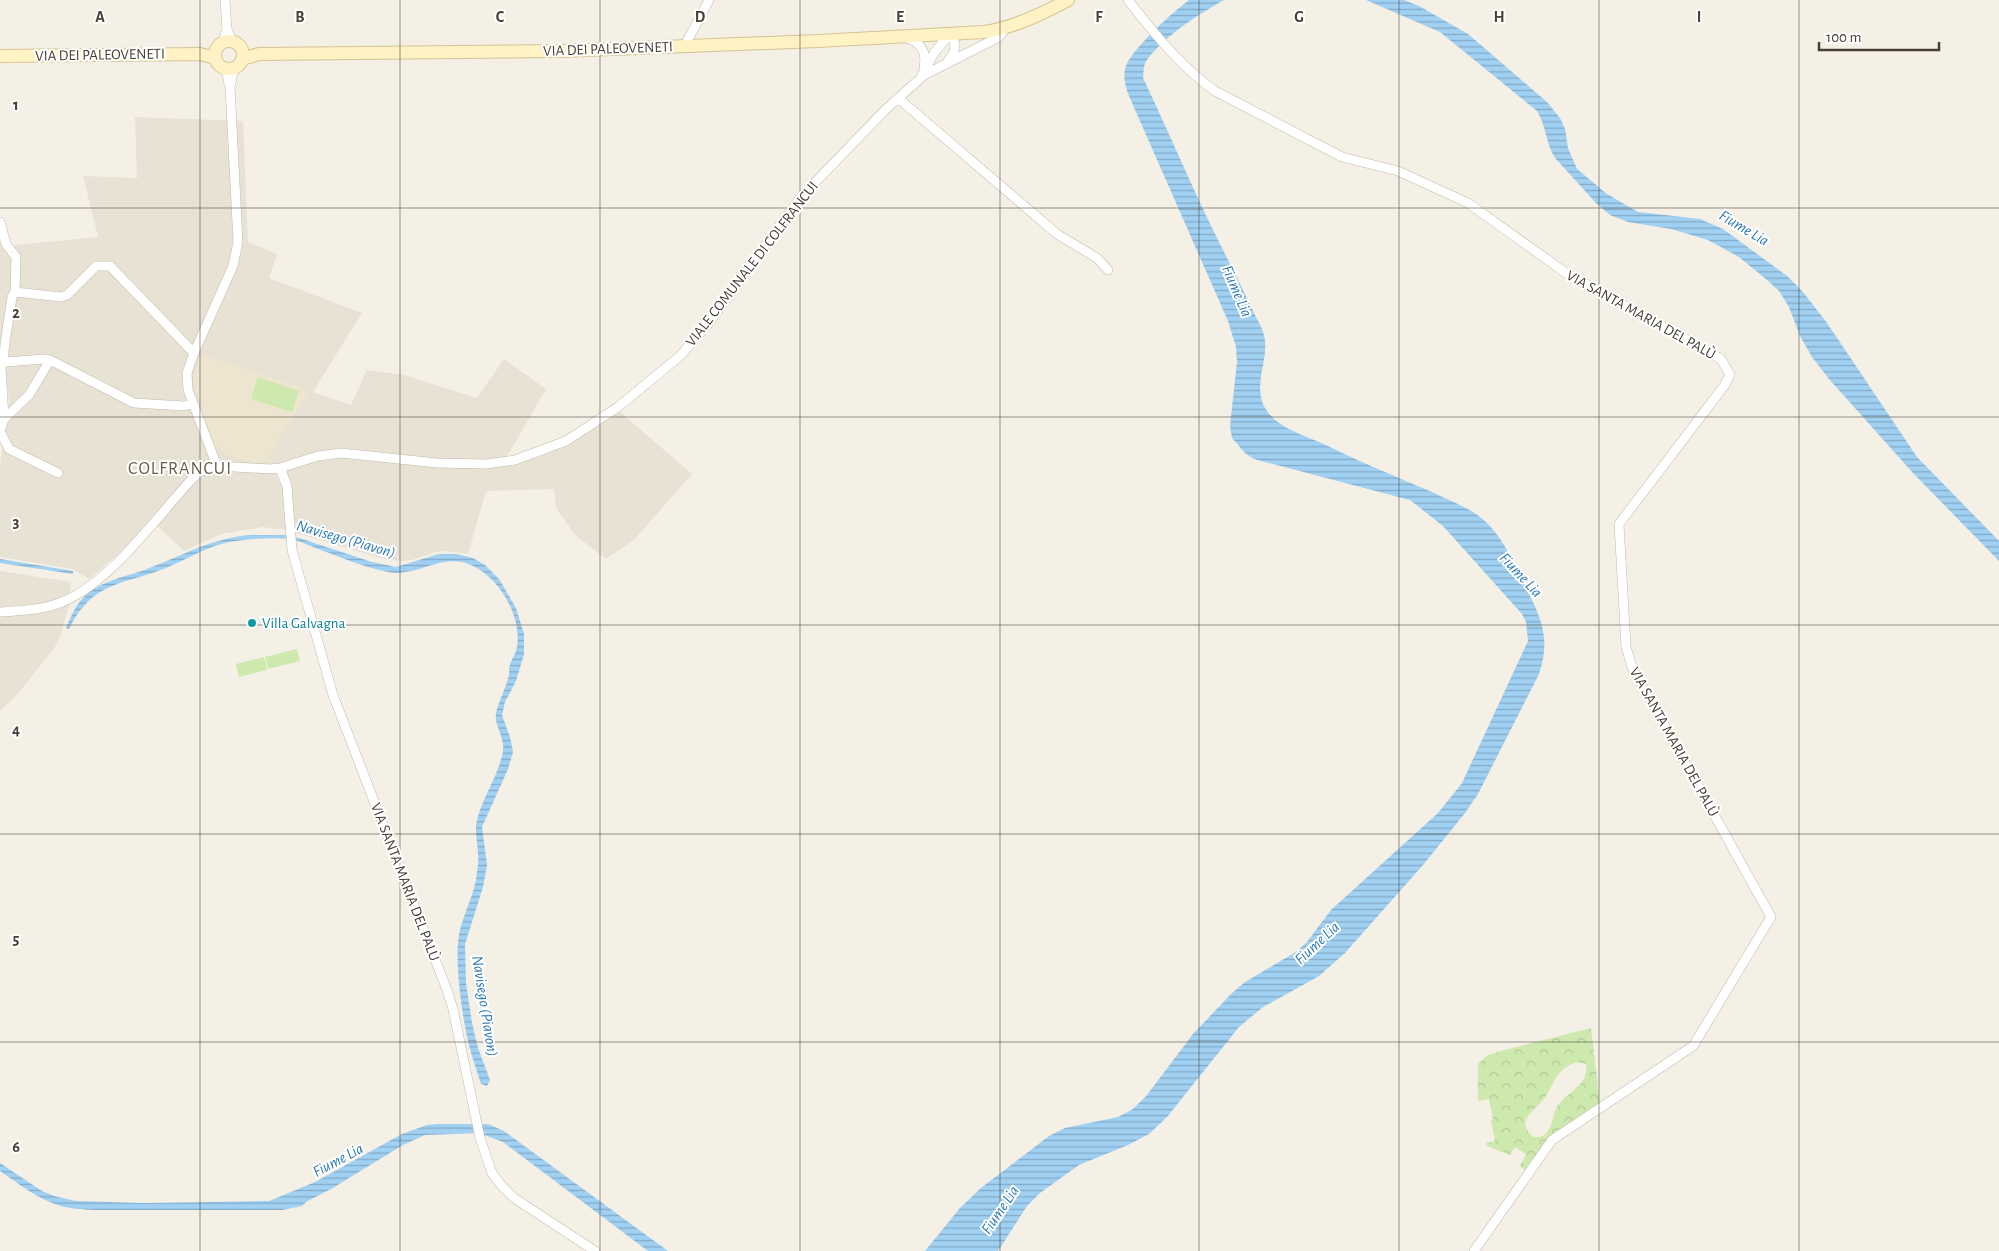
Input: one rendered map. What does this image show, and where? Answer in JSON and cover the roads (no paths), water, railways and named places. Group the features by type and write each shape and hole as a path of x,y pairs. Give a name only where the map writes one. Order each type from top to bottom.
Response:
{"main road":[{"name":"VIA DEI PALEOVENETI","path":"0,56 200,54 221,48 239,46 236,61 258,54 561,51 905,37 994,31 1068,0"},
{"path":"221,48 218,65 236,61"}],"street":[{"path":"221,48 227,29 225,0"},
{"path":"684,47 709,0"},
{"name":"VIA SANTA MARIA DEL PALÙ","path":"1128,0 1150,29 1200,81 1214,91 1342,157 1398,171 1468,203 1566,273 1720,359 1730,375 1724,386 1620,524 1626,647 1632,667 1771,917 1693,1046 1552,1140 1474,1251"},
{"name":"VIALE COMUNALE DI COLFRANCUI","path":"922,74 999,37 1006,27"},
{"path":"948,62 954,52 954,34"},
{"name":"VIALE COMUNALE DI COLFRANCUI","path":"217,466 280,468 318,456 341,453 452,464 486,464 515,460 566,441 618,407 680,356 708,324 801,197 847,148 922,74 934,53 954,34"},
{"path":"905,37 918,42 924,50 926,60 922,74"},
{"path":"0,612 22,611 58,604 94,582 131,549 201,470 217,466 192,404 186,382 194,353 233,266 238,242 230,87 236,61"},
{"path":"898,98 1057,234 1097,258 1108,270"},
{"path":"0,222 6,244 16,257 15,292 12,296 7,336 2,357 4,360 1,366 4,419 0,431 9,449 58,474"},
{"path":"15,292 61,297 67,295 96,266 110,266 194,353"},
{"path":"4,360 6,362 50,360 134,403 184,406 192,404"},
{"path":"4,419 29,395 50,360"},
{"name":"VIA SANTA MARIA DEL PALÙ","path":"280,468 287,486 292,550 333,695 447,990 453,1009 480,1138 492,1173 514,1198 595,1251"}],"water":[{"name":"Fiume Lia","path":"1189,0 1224,0 1193,19 1163,42 1146,62 1143,78 1206,215 1262,329 1265,353 1260,386 1265,408 1273,418 1292,430 1457,503 1475,513 1488,524 1508,552 1538,613 1544,641 1542,662 1539,674 1478,794 1423,865 1345,953 1319,976 1263,1007 1239,1027 1167,1117 1149,1134 1128,1145 1079,1165 1040,1193 1027,1206 998,1251 925,1251 960,1208 981,1188 1049,1136 1065,1128 1118,1117 1133,1109 1147,1095 1193,1034 1231,994 1245,982 1296,952 1307,942 1331,910 1438,813 1462,783 1528,641 1526,622 1522,614 1443,526 1410,500 1254,459 1245,453 1232,438 1230,426 1237,362 1236,347 1228,321 1129,96 1124,72 1128,61 1143,42"},
{"path":"1366,0 1404,0 1419,6 1468,34 1547,102 1560,118 1565,129 1568,148 1577,169 1607,194 1638,212 1700,219 1723,229 1787,276 1803,292 1827,323 1917,457 1999,541 1999,561 1913,473 1829,379 1812,357 1800,336 1789,307 1779,291 1767,280 1739,257 1708,240 1671,229 1628,222 1610,215 1596,203 1555,158 1537,111 1440,32"},
{"path":"249,535 290,535 372,562 396,567 439,554 457,554 473,558 485,565 499,579 516,608 524,634 524,654 516,681 505,702 502,715 513,752 508,769 482,827 487,865 483,887 465,944 466,983 472,1023 478,1048 490,1080 487,1086 481,1084 466,1033 459,980 458,942 461,926 476,880 478,851 476,824 483,802 498,769 503,751 496,713 517,647 518,635 512,611 499,588 491,579 471,565 449,561 409,572 388,572 359,564 296,540 266,538 240,540 217,545 166,568 110,587 88,601 78,613 69,629 66,628 80,601 90,592 107,582 224,539"},
{"path":"0,559 73,571 73,574 0,563"},
{"path":"488,1124 504,1131 668,1251 648,1251 503,1142 479,1133 425,1135 403,1145 302,1206 282,1210 93,1210 73,1208 45,1200 0,1171 0,1163 42,1191 76,1201 144,1203 269,1201 315,1182 402,1134 427,1125"}],"place":[{"name":"Villa Galvagna","path":"252,623"}],"district":[{"name":"COLFRANCUI","path":"180,469"}],"water label":[{"name":"Navisego (Piavon)","path":"346,539"},
{"name":"Navisego (Piavon)","path":"485,1006"}]}
